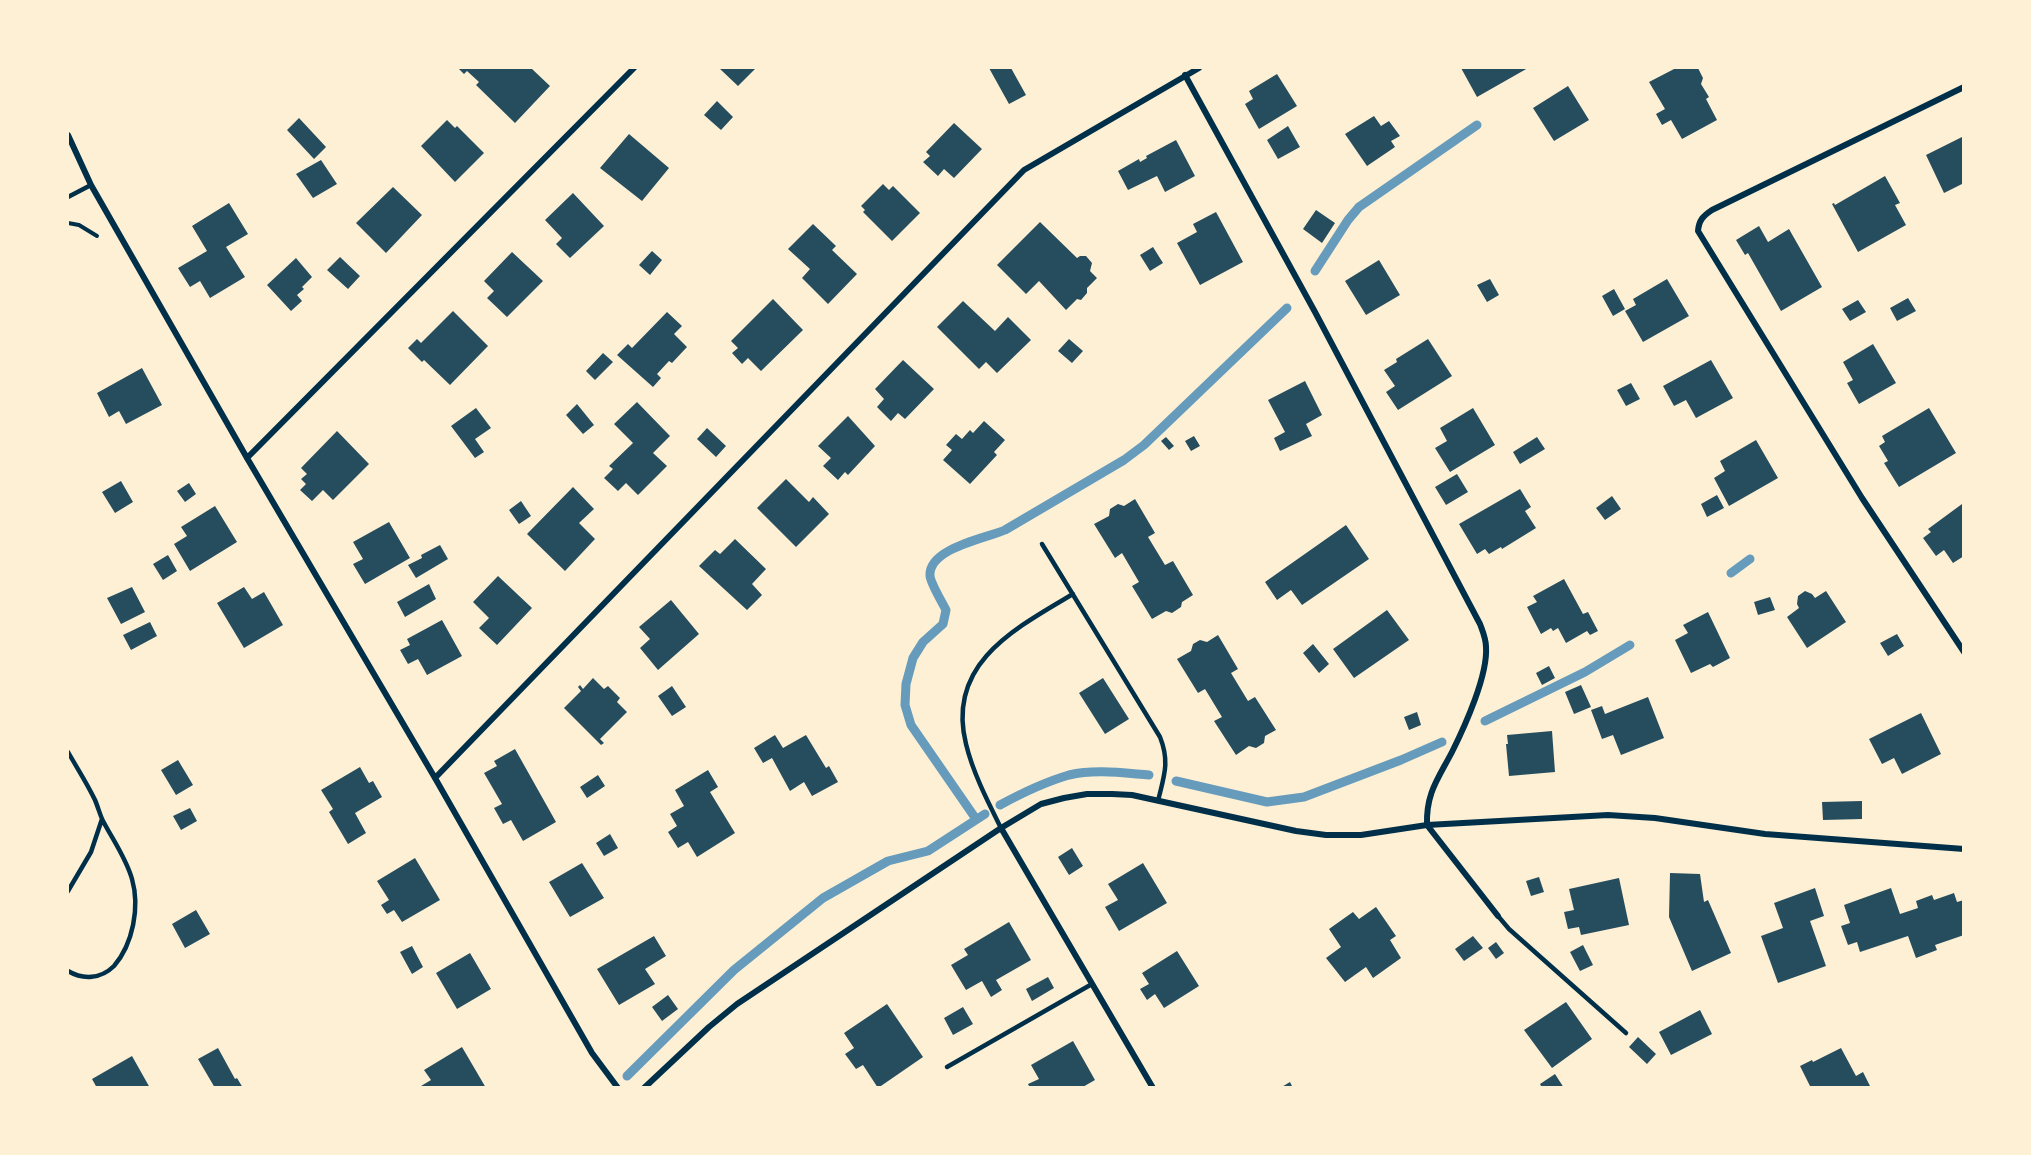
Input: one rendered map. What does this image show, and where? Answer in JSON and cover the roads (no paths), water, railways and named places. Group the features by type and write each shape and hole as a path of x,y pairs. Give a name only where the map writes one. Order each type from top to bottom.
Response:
{"street":[{"path":"247,458 634,68"},
{"path":"435,778 1024,170 1199,68"},
{"path":"1185,75 1315,312 1468,600 1484,637 1486,656 1482,675 1462,731 1432,788 1426,807 1427,825 1498,916"},
{"path":"1964,87 1712,210 1698,223 1698,231 1721,270 1862,498 1964,652"},
{"path":"68,138 91,185 247,458 435,778 592,1053 618,1088"},
{"path":"644,1088 737,1004 1001,828 1041,804 1064,798 1087,794 1132,795 1296,831 1326,835 1361,835 1427,825 1608,815 1655,818 1766,834 1964,849"},
{"path":"1001,828 1153,1088"}],"lane":[{"path":"68,197 91,185"},
{"path":"1042,544 1160,737 1167,766 1158,801"},
{"path":"1001,828 986,798 966,745 962,723 963,701 971,676 987,654 1007,636 1073,594"},
{"path":"68,752 89,787 102,819 123,857 132,880 135,911 130,937 121,957 111,969 99,976 88,978 68,971"},
{"path":"68,891 91,852 102,819"},
{"path":"1498,916 1509,929 1626,1033"},
{"path":"947,1067 1092,984"}],"waterway":[{"path":"1315,271 1359,207 1477,125"},
{"path":"976,819 911,725 905,705 906,684 913,658 923,642 943,624 946,610 930,576 932,566 948,551 1005,530 1124,460 1144,445 1287,308"},
{"path":"1731,573 1750,559"},
{"path":"1485,721 1585,672 1630,645"},
{"path":"1176,781 1267,802 1304,797 1442,742"},
{"path":"1000,805 1034,788 1069,775 1099,772 1149,775"},
{"path":"627,1076 734,970 823,898 888,861 928,851 985,814"}]}
